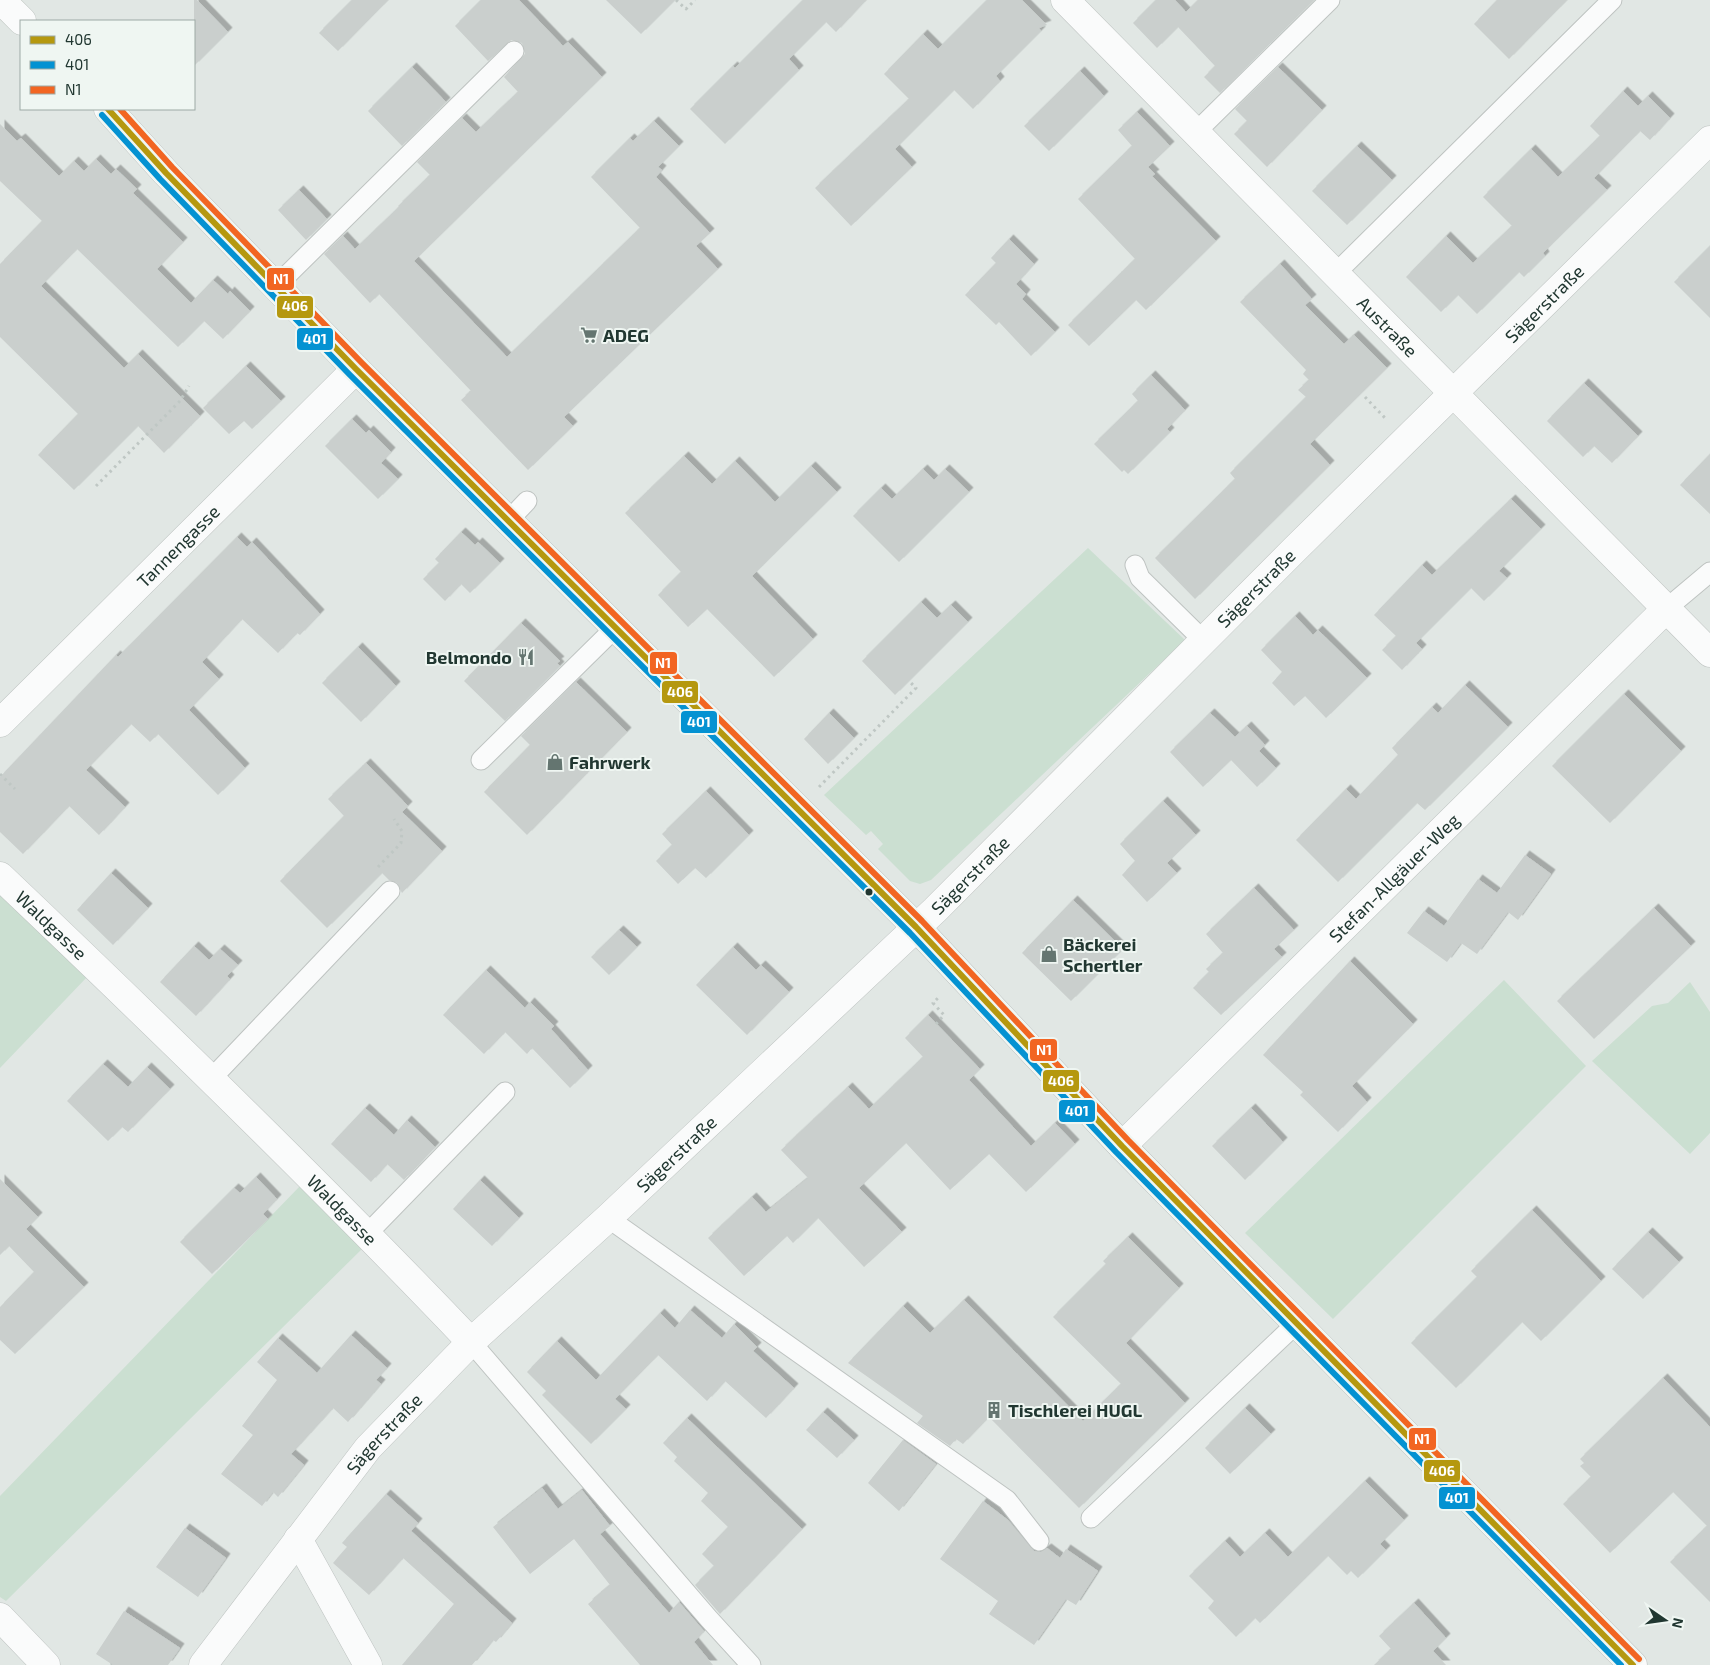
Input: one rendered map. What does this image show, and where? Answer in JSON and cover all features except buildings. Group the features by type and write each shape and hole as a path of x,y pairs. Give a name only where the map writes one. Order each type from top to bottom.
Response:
{"street":[{"path":"1,0 21,20"},
{"name":"Austraße","path":"1065,0 1336,272 1342,281 1710,653"},
{"path":"109,110 166,173 356,369 518,511 616,626 916,927 1122,1146 1298,1322 1633,1665"},
{"name":"Sägerstraße","path":"204,1665 368,1448 471,1342 608,1218 916,927 1453,392 1710,140"},
{"name":"Tannengasse","path":"0,723 356,369"},
{"name":"Stefan-Allgäuer-Weg","path":"1122,1146 1666,609"},
{"name":"Waldgasse","path":"0,876 368,1233 471,1342"},
{"path":"298,1539 368,1665"},
{"path":"0,1617 46,1665"}],"lane":[{"path":"1196,132 1330,0"},
{"path":"1336,272 1612,0"},
{"path":"276,286 514,50"},
{"path":"1135,565 1140,578 1203,640"},
{"path":"1666,609 1710,572"},
{"path":"481,760 616,626"},
{"path":"211,1080 390,891"},
{"path":"368,1233 505,1092"},
{"path":"608,1218 1007,1500 1039,1541"},
{"path":"1091,1518 1298,1322"},
{"path":"471,1342 708,1619 752,1665"}],"path":[{"path":"676,0 686,9 695,0"},
{"path":"96,486 180,401 189,386"},
{"path":"818,788 916,688 909,681"},
{"path":"0,774 15,789"},
{"path":"390,891 372,874 401,843 402,831 394,820"},
{"path":"933,1003 944,1015 936,1024"}],"green space":[{"path":"1088,548 1185,640 931,880 920,884 910,881 878,849 883,844 871,831 866,835 824,795"},
{"path":"0,890 88,976 0,1068"},
{"path":"1504,980 1586,1066 1333,1319 1245,1233"},
{"path":"1690,982 1710,1012 1710,1133 1690,1154 1592,1061 1652,1006 1668,1003"},
{"path":"301,1185 365,1246 6,1601 0,1597 0,1496"}],"transit line":[{"name":"406","path":"109,110 166,173 356,369 916,927 1122,1146 1633,1665"},
{"name":"N1","path":"121,110 172,167 362,363 922,921 1128,1140 1639,1659"},
{"name":"401","path":"102,115 160,179 350,375 910,933 1116,1152 1621,1665"}],"place":[{"name":"ADEG","path":"589,335"},
{"name":"Belmondo","path":"526,657"},
{"name":"Fahrwerk","path":"555,762"},
{"name":"Bäckerei Schertler","path":"1049,954"},
{"name":"Tischlerei HUGL","path":"994,1410"}]}
